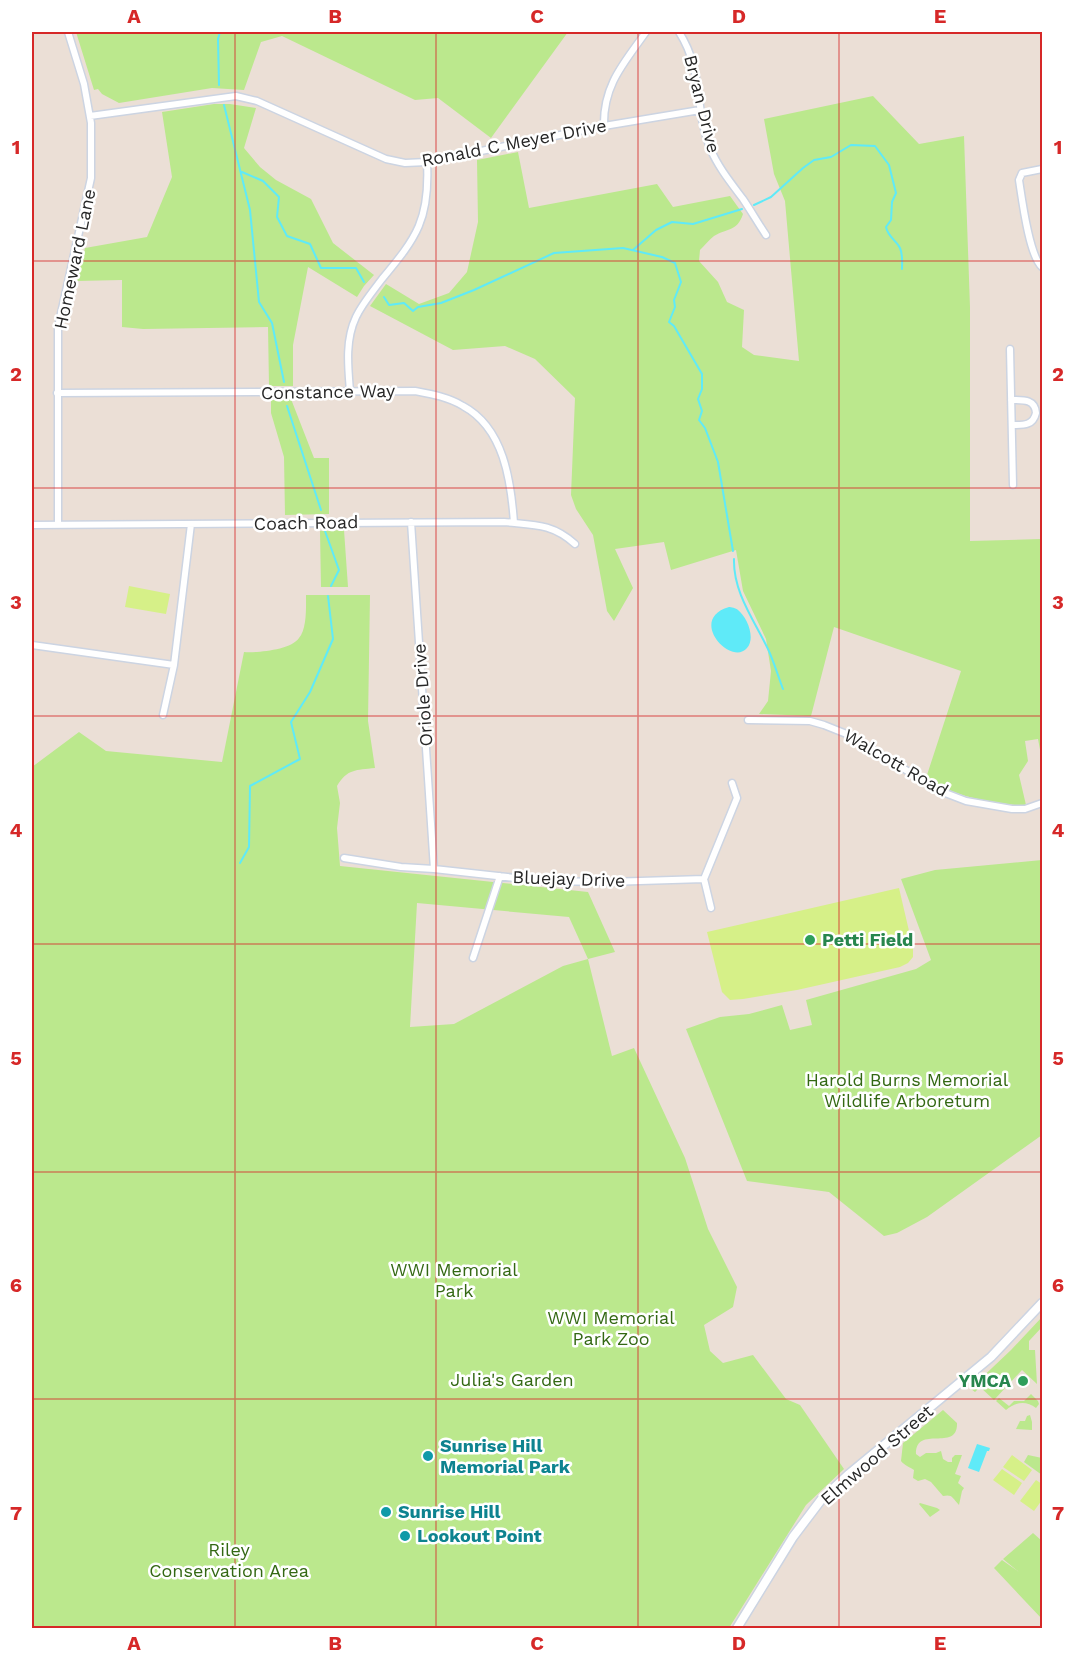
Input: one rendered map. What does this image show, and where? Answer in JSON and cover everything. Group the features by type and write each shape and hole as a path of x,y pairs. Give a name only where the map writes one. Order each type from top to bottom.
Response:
{"main road":[{"name":"Elmwood Street","path":"737,1629 793,1537 821,1500 849,1474 991,1357 1042,1303"}],"street":[{"name":"Homeward Lane","path":"58,525 58,327 91,178 90,116 84,84 68,32"},
{"path":"604,126 604,109 612,82 646,32"},
{"name":"Bryan Drive","path":"680,32 696,69 700,110 710,148 721,171 766,234"},
{"name":"Ronald C Meyer Drive","path":"90,116 236,96 257,101 386,159 405,163 427,162 604,126 700,110"},
{"path":"350,391 349,340 355,318 372,292 407,249 419,227 426,205 427,162"},
{"path":"1042,169 1022,173 1019,180 1031,240 1037,262 1042,267"},
{"path":"1010,348 1013,485"},
{"name":"Constance Way","path":"57,393 415,391 441,396 465,406 481,420 497,440 512,489 514,523"},
{"path":"1011,400 1030,402 1039,411 1028,424 1012,425"},
{"name":"Oriole Drive","path":"411,522 434,868"},
{"name":"Coach Road","path":"32,525 514,523 544,526 562,533 575,544"},
{"path":"163,715 174,665 191,524"},
{"path":"32,645 174,665"},
{"name":"Walcott Road","path":"748,720 810,721 824,725 849,735 940,791 966,801 1012,809 1025,809 1042,803"},
{"path":"711,908 704,879 737,798 732,783"},
{"name":"Bluejay Drive","path":"344,858 401,867 434,868 543,881 608,882 704,879"},
{"path":"473,958 500,876"}],"green space":[{"path":"76,32 568,32 491,138 438,98 415,100 282,36 261,42 244,90 212,88 119,103 102,94 98,89 94,90"},
{"path":"873,96 919,144 964,136 970,307 970,541 1042,539 1042,760 1038,739 1025,741 1028,761 1019,775 1026,805 1022,806 961,794 926,778 961,671 834,627 811,716 759,714 768,701 771,671 766,639 743,591 736,550 671,570 664,542 615,549 633,588 614,621 607,611 593,535 576,509 571,495 575,398 535,359 505,346 453,350 370,306 386,284 419,304 449,293 467,272 478,222 477,160 518,152 529,208 657,184 673,207 730,196 743,214 741,220 735,227 708,241 700,250 699,261 718,282 727,302 744,310 742,347 754,355 799,361 785,201 774,174 764,119"},
{"path":"214,104 256,108 244,148 260,167 276,180 311,199 333,243 374,275 357,297 308,267 293,345 293,386 269,386 268,327 143,329 122,327 122,280 77,281 85,248 147,237 172,177 162,112"},
{"path":"291,399 314,458 329,458 329,514 285,515 284,457 271,413 271,400"},
{"path":"344,530 348,587 321,587 320,531"},
{"path":"129,586 170,594 166,614 125,607"},
{"name":"WWI Memorial Park","path":"306,595 370,595 368,721 375,768 348,773 337,786 340,803 337,828 340,866 588,892 615,952 588,959 612,1056 634,1048 685,1158 708,1229 737,1287 733,1307 704,1325 710,1351 723,1363 753,1355 786,1399 800,1405 844,1469 806,1505 729,1628 32,1628 32,767 79,732 106,751 222,762 244,652 273,650 295,642 302,634 306,618","holes":["417,903 569,917 588,959 563,966 454,1024 410,1027"]},
{"name":"Harold Burns Memorial Wildlife Arboretum","path":"1042,860 1042,1135 927,1217 897,1233 884,1236 829,1192 747,1181 686,1029 720,1017 749,1014 782,1005 790,1030 812,1025 806,1000 916,969 931,960 901,879 935,870"},
{"name":"Petti Field","path":"899,888 913,948 913,957 908,963 900,967 797,990 743,999 730,1000 722,992 707,932"},
{"path":"1042,1317 1042,1327 1029,1341 1029,1350 1035,1350 1037,1384 1022,1370 994,1400 980,1387 975,1392 971,1389 971,1385 974,1385 1011,1350"},
{"path":"1031,1394 1038,1401 1036,1408 1021,1403 1006,1410 996,1401 999,1398 1009,1406 1014,1401 1024,1401"},
{"path":"943,1410 957,1423 956,1432 944,1438 923,1441 918,1445 916,1454 920,1457 926,1453 941,1451 943,1459 948,1462 952,1462 955,1455 962,1455 955,1474 961,1476 958,1483 964,1488 959,1505 950,1496 943,1496 931,1482 925,1479 918,1481 913,1478 914,1470 901,1461 903,1443"},
{"path":"1030,1415 1032,1430 1016,1429 1020,1421 1025,1421"},
{"path":"1012,1455 1032,1470 1024,1481 1003,1467"},
{"path":"1028,1455 1042,1458 1042,1475 1024,1462"},
{"path":"1002,1469 1022,1483 1014,1495 993,1480"},
{"path":"1036,1480 1042,1484 1042,1500 1034,1511 1020,1501"},
{"path":"920,1503 937,1508 940,1510 930,1517"},
{"path":"1033,1533 1042,1541 1042,1619 994,1568 1002,1560 1019,1572 1003,1559"}],"sand":[{"path":"499,1461 501,1467 507,1465 507,1471 499,1476 492,1473 491,1464"}],"water":[{"path":"729,607 741,613 749,628 750,644 740,652 723,647 712,630 712,621 717,613"},
{"path":"977,1444 990,1448 979,1472 968,1468"}],"waterway":[{"path":"219,85 218,39 220,32"},
{"path":"224,105 250,210 259,302 272,323 284,382"},
{"path":"754,205 771,197 814,160 831,157 851,145 875,146 889,165 896,193 892,202 891,220 886,227 900,248 902,269"},
{"path":"242,172 263,181 279,197 277,217 287,236 310,244 321,268 356,268 364,282"},
{"path":"633,250 656,230 672,222 693,224 742,209"},
{"path":"384,297 389,305 404,303 413,311 418,307 441,303 474,290 554,253 623,248 662,257 675,263 681,282 669,322 674,326 702,374 702,389 698,399 702,411 699,420 705,428 718,462 733,551"},
{"path":"287,406 321,510"},
{"path":"325,531 339,570 331,586"},
{"path":"734,559 741,594 768,649 783,689"},
{"path":"240,863 249,847 250,786 300,759 291,722 310,692 333,639 328,596"}],"place":[{"name":"Petti Field","path":"810,940"},
{"name":"YMCA","path":"1023,1381"},
{"name":"Sunrise Hill Memorial Park","path":"428,1456"},
{"name":"Sunrise Hill","path":"386,1512"},
{"name":"Lookout Point","path":"405,1536"}],"park label":[{"name":"WWI Memorial Park Zoo","path":"611,1328"},
{"name":"Julia's Garden","path":"512,1380"},
{"name":"Riley Conservation Area","path":"229,1560"}]}
